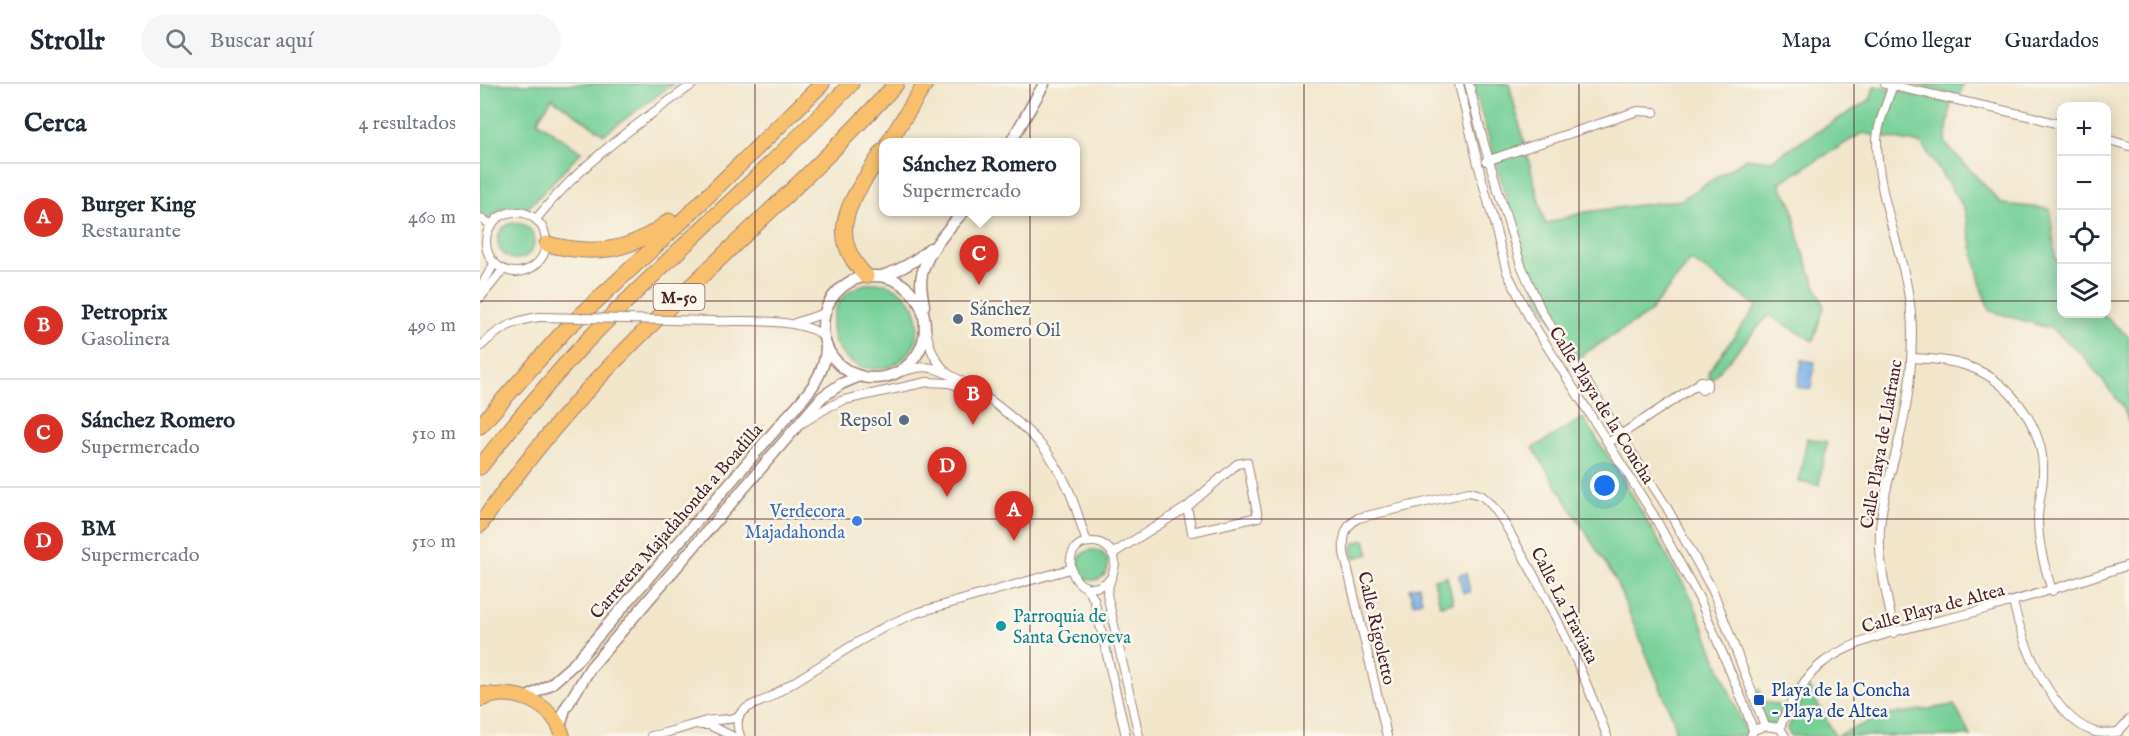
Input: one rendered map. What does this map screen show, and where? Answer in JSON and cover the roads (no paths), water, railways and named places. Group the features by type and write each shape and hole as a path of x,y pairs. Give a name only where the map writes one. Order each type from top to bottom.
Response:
{"highway":[{"path":"480,426 564,331 822,84"},
{"name":"M-50","path":"480,467 530,405 583,346 851,84"},
{"name":"M-50","path":"480,525 552,430 611,365 857,126 896,84"},
{"path":"891,138 925,84"},
{"path":"547,244 574,251 596,251 634,243 665,225 763,141"},
{"path":"866,276 853,261 845,244 845,218 853,200 879,158"},
{"path":"484,696 508,694 526,698 547,711 561,732"}],"street":[{"path":"536,219 568,182 596,156 693,84"},
{"path":"1013,138 1044,84"},
{"name":"Calle Playa de la Concha","path":"1459,84 1507,272 1530,319 1654,516 1699,598 1744,704 1752,733"},
{"name":"Calle Playa de la Concha","path":"1469,84 1521,265 1542,312 1666,507 1713,591 1765,726"},
{"path":"1890,85 2057,124"},
{"name":"Calle Playa de Llafranc","path":"1890,85 1877,138 1878,163 1885,201 1910,299 1911,358 1902,426 1880,527 1880,555 1894,633"},
{"path":"1478,164 1638,111 1654,112"},
{"path":"2111,141 2129,146"},
{"path":"517,212 536,219 546,235 547,244 540,262 532,269 513,273 494,264 486,248 486,241 490,227 497,219 506,213 517,212"},
{"path":"948,374 929,348 921,282 924,265 960,216"},
{"path":"480,218 490,227"},
{"path":"480,223 490,227"},
{"path":"882,276 901,270 915,262 943,236"},
{"path":"480,288 494,264"},
{"path":"480,298 504,270"},
{"path":"825,341 825,313 830,300 840,288 852,280 866,276 882,276 897,280 909,288 918,299 924,313"},
{"path":"791,324 825,313"},
{"path":"480,347 506,325 540,316 791,324 814,329 825,341 834,359 846,370 873,378 887,377 918,367 932,368 948,374 979,394 1028,431 1045,449 1064,480 1087,542"},
{"path":"900,372 914,361 923,346 926,329"},
{"name":"Carretera Majadahonda a Boadilla","path":"526,698 551,684 574,664 812,388 823,371 826,359 825,341"},
{"path":"1911,358 1949,361 1972,368 1998,383 2019,405 2037,433 2043,473 2038,521 2043,556 2052,591"},
{"name":"Carretera Majadahonda a Boadilla","path":"561,732 566,709 591,668 822,397 841,384 860,376"},
{"path":"795,428 844,400 927,382 949,383 979,394"},
{"path":"1608,443 1698,384"},
{"path":"1112,554 1186,507 1237,464 1247,462 1258,517 1192,532 1186,507"},
{"name":"Calle La Traviata","path":"1348,527 1358,518 1469,492 1481,496 1506,527 1549,600 1591,693 1607,736"},
{"name":"Calle Rigoletto","path":"1348,527 1343,540 1344,553 1387,736"},
{"path":"1126,736 1094,599 1085,586 1075,580 1070,569 1071,555 1080,545 1087,542 1102,544 1112,554 1115,566 1107,584 1107,594 1139,736"},
{"name":"Calle Playa de Altea","path":"1780,728 1798,691 1823,661 1853,646 2052,591 2129,565"},
{"path":"651,736 707,720 733,720 746,707 767,699 888,625 916,613 1070,569"},
{"path":"1085,586 1099,586 1111,578"},
{"path":"2013,602 2017,620 2041,680 2073,720 2095,732 2118,732 2129,720"},
{"path":"739,716 737,724 740,736"},
{"path":"696,724 709,725 732,736"},
{"path":"1752,733 1765,726 1780,728 1785,736"}],"water":[{"path":"1802,360 1815,362 1811,389 1797,387"},
{"path":"1466,573 1470,592 1463,593 1459,575"},
{"path":"1419,586 1422,601 1413,603 1409,588"}],"place":[{"name":"Sánchez Romero","path":"979,285"},
{"name":"Sánchez Romero Oil","path":"958,319"},
{"name":"Repsol","path":"904,420"},
{"name":"Petroprix","path":"973,425"},
{"name":"BM","path":"947,497"},
{"name":"Verdecora Majadahonda","path":"857,521"},
{"name":"Burger King","path":"1014,541"},
{"name":"Parroquia de Santa Genoveva","path":"1001,626"},
{"name":"Playa de la Concha - Playa de Altea","path":"1759,700"}]}
